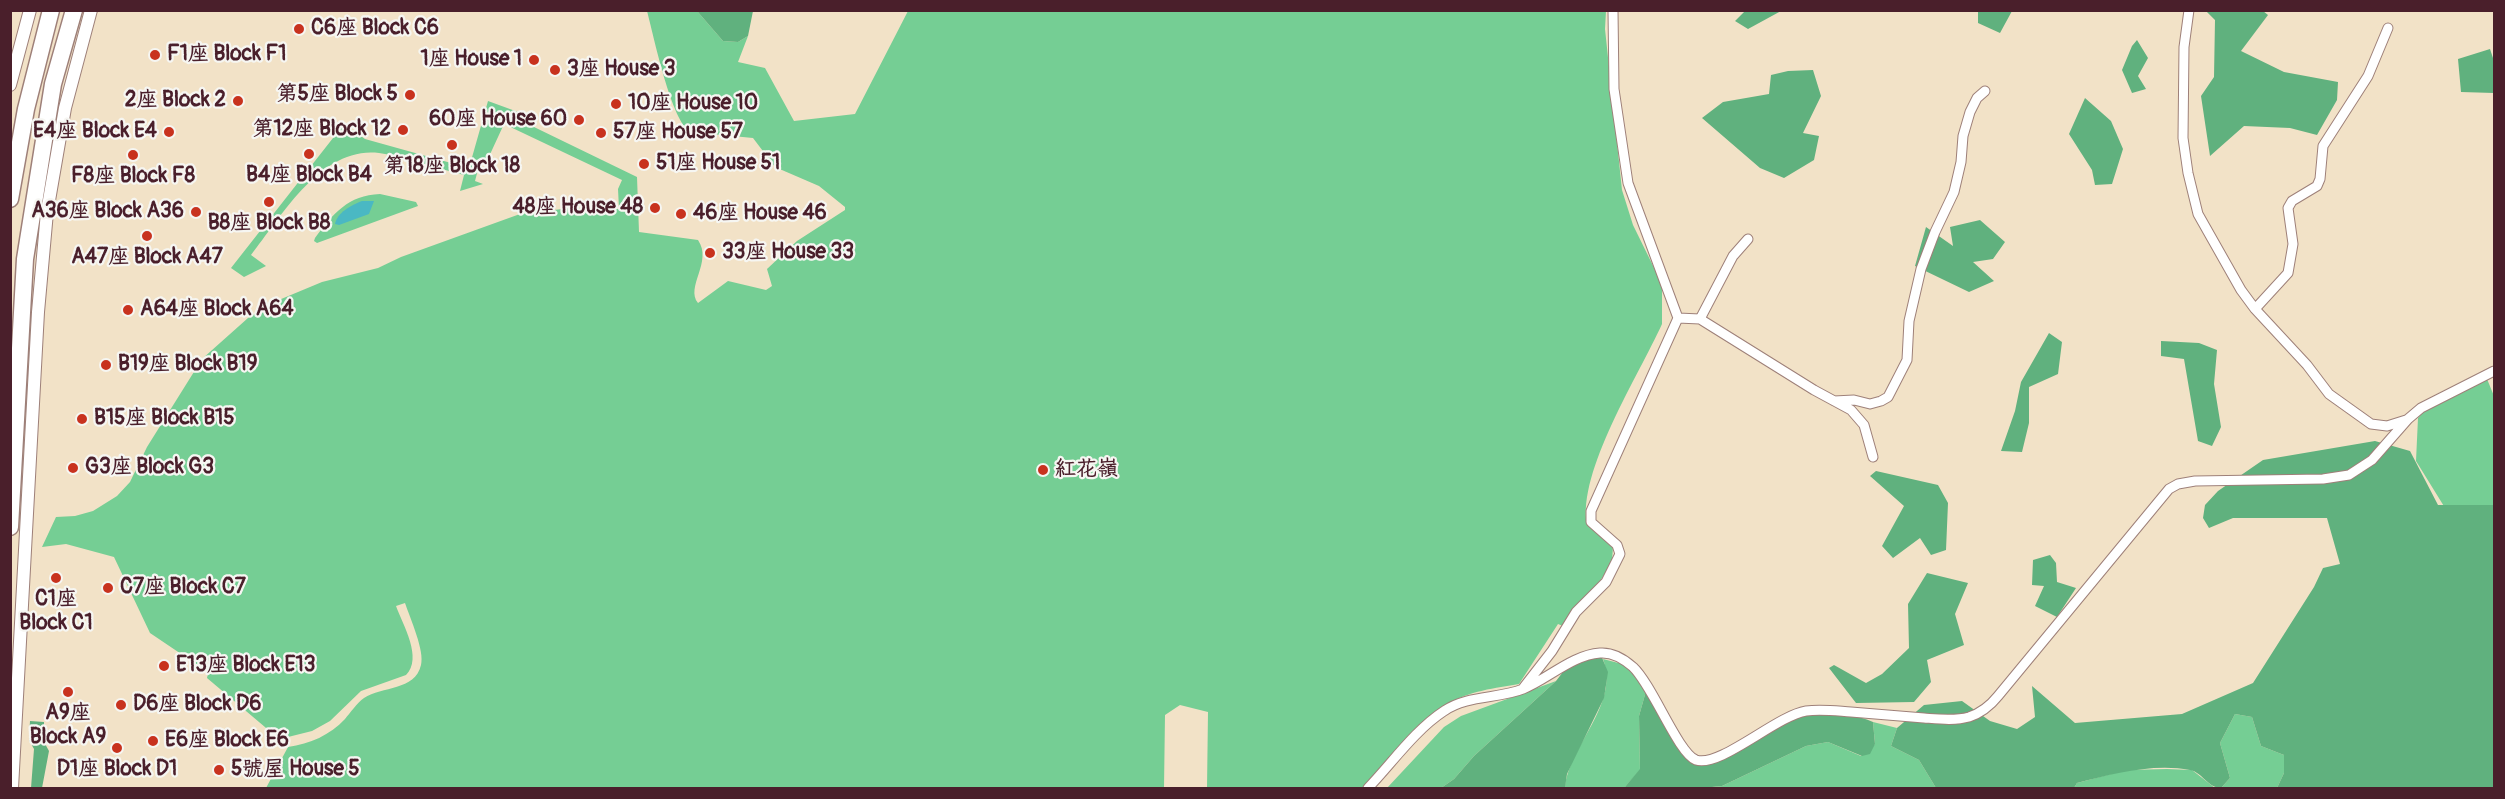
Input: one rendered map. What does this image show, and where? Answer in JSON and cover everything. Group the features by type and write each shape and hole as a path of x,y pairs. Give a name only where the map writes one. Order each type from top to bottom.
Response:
{"highway":[{"path":"10,199 26,109 51,10"},
{"path":"10,526 25,259 53,84 74,10"}],"street":[{"path":"10,85 30,10"},
{"path":"12,789 38,324 47,212 65,108 91,10"},
{"path":"1523,689 1552,651 1576,612 1606,582 1620,554 1617,546 1591,522 1591,511 1678,318 1628,183 1614,88 1613,10"},
{"path":"2189,10 2184,47 2183,127 2188,173 2198,214 2241,290 2329,393 2371,424 2387,426 2408,419"},
{"path":"2255,309 2288,273 2293,244 2288,208 2292,201 2317,186 2320,179 2322,146 2364,84 2388,28"},
{"path":"1834,401 1854,400 1870,404 1881,401 1888,397 1907,360 1909,321 1921,269 1954,192 1961,162 1963,136 1970,112 1977,98 1985,91"},
{"path":"1700,319 1733,256 1748,239"},
{"path":"1678,318 1700,319 1851,410 1864,425 1873,457"},
{"path":"1368,789 1424,728 1446,709 1465,702 1523,689 1587,656 1602,653 1616,656 1631,665 1648,684 1687,753 1697,760 1716,759 1779,722 1803,712 1824,710 1949,719 1968,717 1982,711 1998,696 2169,489 2195,481 2323,479 2349,475 2372,460 2408,419 2421,408 2494,371"}],"green space":[{"path":"1781,10 1748,29 1735,21 1745,11"},
{"path":"1978,10 2012,11 2000,33 1978,23"},
{"path":"647,11 697,11 723,41 738,42 748,36 738,62 765,68 794,121 855,114 908,11 1606,11 1605,29 1622,190 1633,225 1662,284 1662,324 1600,452 1586,503 1587,525 1613,546 1612,562 1570,629 1558,624 1519,684 1473,693 1448,704 1413,733 1362,788 1207,788 1208,712 1180,705 1165,715 1164,788 266,788 288,747 304,744 326,734 339,725 364,698 405,684 418,673 422,659 421,652 405,603 396,606 412,651 411,668 406,675 361,691 330,721 312,731 284,738 272,733 207,678 211,660 196,664 150,633 114,557 66,544 42,547 56,517 75,516 93,511 117,496 130,482 147,447 202,359 248,318 274,302 322,282 378,268 401,257 520,214 571,208 619,209 618,189 622,180 504,124 486,163 480,162 475,181 483,184 460,191 464,175 400,157 379,153 358,154 339,160 305,187 251,255 266,266 244,277 231,268 344,124 365,139 469,168 488,101 529,116 534,127 637,177 639,232 698,240 702,248 702,257 695,290 698,303 728,281 766,290 772,286 767,269 797,241 845,210 845,207 819,186 775,167 753,138 691,132 684,126 670,96"},
{"path":"697,11 753,11 748,36 738,42 723,41"},
{"path":"2206,11 2263,11 2268,15 2241,51 2284,72 2338,82 2337,100 2317,135 2290,128 2244,126 2210,156 2201,96 2214,77 2215,20"},
{"path":"2137,40 2148,58 2138,76 2146,89 2132,93 2122,70"},
{"path":"2490,49 2494,61 2494,93 2461,92 2458,59"},
{"path":"1813,70 1821,96 1803,133 1819,136 1814,160 1784,178 1760,168 1702,118 1723,102 1769,94 1771,75 1788,71"},
{"path":"2085,98 2111,121 2123,149 2112,184 2095,185 2092,170 2069,134"},
{"path":"380,194 416,202 418,206 317,243 314,241 328,221 342,207 359,198"},
{"path":"1980,220 2005,242 1993,259 1973,262 1994,281 1969,292 1915,266 1926,227 1953,246 1950,227"},
{"path":"2049,333 2062,342 2058,374 2029,387 2029,423 2022,452 2001,451 2015,411 2021,382"},
{"path":"2161,341 2199,343 2217,350 2214,384 2221,427 2212,446 2198,441 2184,359 2161,356"},
{"path":"2487,379 2494,396 2494,537 2450,516 2416,461 2418,418 2423,412"},
{"path":"2375,441 2410,451 2438,505 2494,505 2494,788 2277,788 2284,773 2284,755 2261,746 2252,717 2235,714 2220,743 2230,778 2221,788 2212,785 2194,771 2162,768 2104,776 2077,783 2074,788 1936,788 1919,760 1891,746 1897,728 1924,705 1962,701 1990,721 2017,729 2035,717 2032,686 2075,723 2182,714 2253,683 2314,587 2323,568 2340,564 2327,518 2233,518 2209,528 2203,518 2205,505 2218,491 2263,460"},
{"path":"1876,471 1938,485 1948,503 1946,550 1931,555 1920,538 1893,558 1882,546 1904,506 1870,476"},
{"path":"2050,555 2056,563 2057,582 2076,588 2057,617 2035,606 2044,586 2032,585 2033,560"},
{"path":"1927,573 1968,583 1955,614 1964,645 1927,660 1931,682 1914,702 1856,703 1829,668 1834,665 1866,683 1882,674 1909,648 1908,604"},
{"path":"1598,648 1608,672 1604,698 1567,774 1565,788 1441,788 1454,779 1474,756 1556,681 1573,659"},
{"path":"1603,659 1626,665 1646,691 1639,716 1640,770 1624,788 1565,788 1568,772 1600,709 1605,693 1606,676"},
{"path":"1556,681 1474,756 1454,779 1441,788 1387,788 1444,727 1461,716"},
{"path":"1646,691 1683,755 1714,762 1777,726 1802,716 1822,712 1845,714 1873,722 1875,744 1870,754 1862,756 1828,742 1806,746 1722,786 1624,788 1640,769 1639,716"},
{"path":"2235,714 2252,717 2261,746 2284,755 2284,773 2277,788 2221,788 2230,778 2220,743"},
{"path":"30,721 44,722 44,742 49,751 42,788 31,788 34,749 29,740"},
{"path":"1873,722 1897,728 1891,746 1919,760 1936,788 1702,788 1722,786 1806,746 1828,742 1861,756 1875,744"},
{"path":"2126,770 2192,770 2215,788 2074,788 2077,783"}],"water":[{"path":"362,201 374,201 369,214 339,225 335,224 349,207"}],"place":[{"name":"C6座 Block C6","path":"299,29"},
{"name":"F1座 Block F1","path":"155,55"},
{"name":"1座 House 1","path":"534,60"},
{"name":"3座 House 3","path":"555,70"},
{"name":"第5座 Block 5","path":"410,95"},
{"name":"2座 Block 2","path":"238,101"},
{"name":"10座 House 10","path":"616,104"},
{"name":"60座 House 60","path":"579,120"},
{"name":"第12座 Block 12","path":"403,130"},
{"name":"E4座 Block E4","path":"169,132"},
{"name":"57座 House 57","path":"601,133"},
{"name":"第18座 Block 18","path":"452,145"},
{"name":"B4座 Block B4","path":"309,154"},
{"name":"F8座 Block F8","path":"133,155"},
{"name":"51座 House 51","path":"644,164"},
{"name":"B8座 Block B8","path":"269,202"},
{"name":"48座 House 48","path":"655,208"},
{"name":"A36座 Block A36","path":"196,212"},
{"name":"46座 House 46","path":"681,214"},
{"name":"A47座 Block A47","path":"147,236"},
{"name":"33座 House 33","path":"710,253"},
{"name":"A64座 Block A64","path":"128,310"},
{"name":"B19座 Block B19","path":"106,365"},
{"name":"B15座 Block B15","path":"82,419"},
{"name":"G3座 Block G3","path":"73,468"},
{"name":"紅花嶺","path":"1043,470"},
{"name":"C1座 Block C1","path":"56,578"},
{"name":"C7座 Block C7","path":"108,588"},
{"name":"E13座 Block E13","path":"164,666"},
{"name":"A9座 Block A9","path":"68,692"},
{"name":"D6座 Block D6","path":"121,705"},
{"name":"E6座 Block E6","path":"153,741"},
{"name":"D1座 Block D1","path":"117,748"},
{"name":"5號屋 House 5","path":"219,770"}]}
